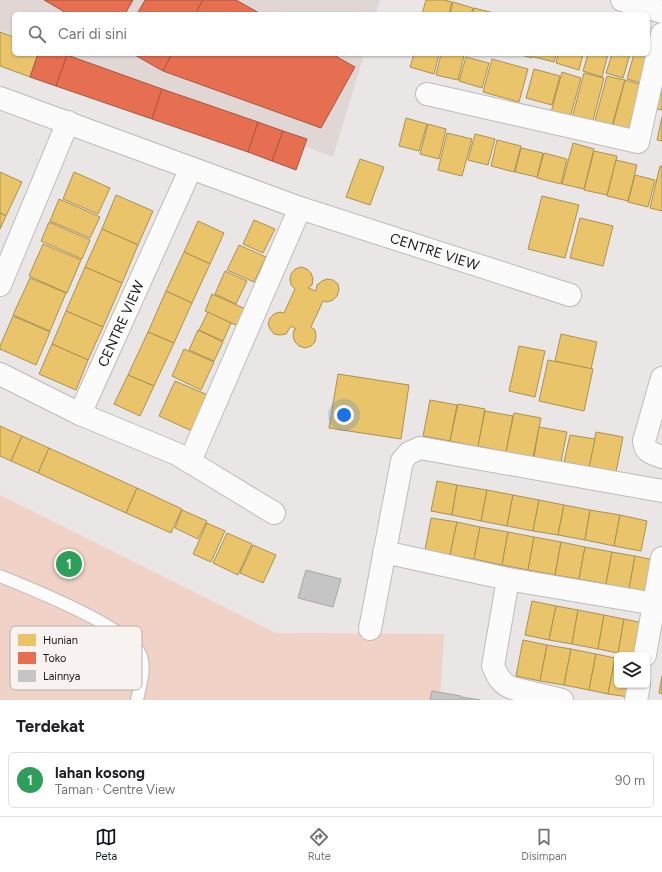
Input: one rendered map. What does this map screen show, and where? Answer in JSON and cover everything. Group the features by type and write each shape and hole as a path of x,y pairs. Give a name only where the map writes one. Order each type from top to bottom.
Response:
{"street":[{"path":"622,0 662,12"},
{"path":"427,94 638,142 662,34"},
{"name":"CENTRE VIEW","path":"0,98 300,208 570,295"},
{"path":"0,285 68,122"},
{"name":"CENTRE VIEW","path":"80,414 191,168"},
{"path":"190,461 300,208"},
{"path":"0,374 80,414 177,454 274,513"},
{"path":"662,378 644,441 644,448 647,451 662,457"},
{"path":"370,629 402,461 408,453 420,448 662,491"},
{"path":"384,552 508,580 655,604"},
{"path":"646,652 662,558"},
{"path":"508,580 493,666 495,672 504,685 562,700"},
{"path":"636,700 638,688"}],"lane":[{"path":"0,576 77,610 108,626"},
{"path":"142,659 144,666 142,677"},
{"path":"138,700 140,690"}],"shaded area":[{"path":"0,0 380,0 377,12 12,12 12,35 0,30"},
{"path":"67,56 363,56 333,157"},
{"path":"0,495 276,633 444,634 440,700 0,700"}],"building: Hunian":[{"path":"426,0 444,0 452,2 450,12 423,12"},
{"path":"453,2 473,8 472,12 450,12"},
{"path":"474,8 490,12 473,12"},
{"path":"0,32 12,36 12,56 37,56 30,77 0,66"},
{"path":"650,35 658,37 645,84 627,79 633,56 650,56"},
{"path":"413,56 438,56 434,74 410,67"},
{"path":"441,56 464,56 458,80 436,75"},
{"path":"534,56 556,56 554,62"},
{"path":"558,56 582,56 579,70 556,63"},
{"path":"587,56 607,56 602,77 583,71"},
{"path":"611,56 629,56 623,78 606,73"},
{"path":"466,57 489,63 482,88 459,81"},
{"path":"492,59 528,69 519,102 483,92"},
{"path":"534,69 560,76 552,105 526,98"},
{"path":"562,72 581,78 569,121 550,116"},
{"path":"584,73 604,78 591,128 571,122"},
{"path":"607,76 625,80 611,129 594,124"},
{"path":"625,80 646,86 633,135 612,129"},
{"path":"659,85 662,86 662,110 653,108"},
{"path":"662,117 662,141 657,140"},
{"path":"406,118 427,124 419,151 399,146"},
{"path":"428,124 446,129 439,159 420,154"},
{"path":"447,133 472,139 462,176 438,170"},
{"path":"475,134 495,139 488,165 468,160"},
{"path":"497,140 521,146 514,172 491,166"},
{"path":"573,143 594,149 584,189 562,184"},
{"path":"521,148 543,153 537,177 515,172"},
{"path":"594,151 617,156 607,195 584,190"},
{"path":"544,153 567,159 561,184 537,178"},
{"path":"360,159 384,167 370,205 346,197"},
{"path":"616,160 637,165 628,201 607,196"},
{"path":"660,166 662,166 662,211 650,208"},
{"path":"0,172 22,182 6,216 0,213"},
{"path":"74,172 110,188 98,214 63,199"},
{"path":"635,175 655,180 648,207 628,202"},
{"path":"116,195 153,211 138,245 102,229"},
{"path":"542,196 579,205 565,258 528,249"},
{"path":"59,199 100,217 90,238 50,221"},
{"path":"0,213 6,216 0,229"},
{"path":"580,218 613,226 603,266 570,258"},
{"path":"254,220 275,229 263,253 243,244"},
{"path":"198,221 224,233 210,264 184,252"},
{"path":"49,222 90,240 82,259 41,241"},
{"path":"102,229 138,245 122,283 85,267"},
{"path":"43,244 81,260 67,293 29,276"},
{"path":"239,245 266,257 254,282 227,270"},
{"path":"184,252 210,264 192,303 166,291"},
{"path":"85,267 122,283 103,327 66,311"},
{"path":"301,267 307,269 311,273 313,279 312,285 308,288 316,291 317,285 327,279 333,280 338,284 339,290 337,296 333,300 327,302 323,301 311,327 315,330 315,342 311,346 305,348 299,346 295,342 293,336 294,330 296,329 291,326 286,334 274,334 268,324 270,318 274,314 280,312 284,313 295,289 291,285 291,274 295,269"},
{"path":"225,271 247,281 236,304 215,294"},
{"path":"30,278 66,293 50,331 13,315"},
{"path":"166,291 192,303 174,343 148,332"},
{"path":"212,294 248,310 240,327 205,311"},
{"path":"66,311 103,327 88,360 52,344"},
{"path":"208,312 231,323 223,341 199,330"},
{"path":"13,316 50,332 36,365 0,349"},
{"path":"198,330 223,342 214,361 189,350"},
{"path":"148,332 174,343 154,386 128,375"},
{"path":"561,334 597,342 591,369 555,361"},
{"path":"52,344 88,360 76,390 39,374"},
{"path":"519,346 545,351 535,397 509,391"},
{"path":"184,349 214,362 201,390 172,376"},
{"path":"548,360 593,369 584,411 539,401"},
{"path":"338,374 409,385 401,439 329,428"},
{"path":"128,375 154,386 140,416 114,404"},
{"path":"175,381 208,395 192,431 159,416"},
{"path":"430,400 457,405 450,441 423,436"},
{"path":"458,404 485,409 478,447 450,441"},
{"path":"485,411 513,416 506,452 478,446"},
{"path":"514,413 541,418 533,457 506,452"},
{"path":"0,426 22,436 11,461 0,456"},
{"path":"539,427 567,432 561,462 534,457"},
{"path":"596,432 623,437 616,472 589,467"},
{"path":"570,435 595,439 589,467 564,462"},
{"path":"22,436 49,448 38,473 11,461"},
{"path":"49,448 137,488 126,513 38,473"},
{"path":"437,481 457,485 452,515 431,511"},
{"path":"457,485 487,490 481,521 452,515"},
{"path":"137,488 182,509 171,533 126,513"},
{"path":"487,490 513,495 507,526 481,521"},
{"path":"513,495 539,500 533,531 507,526"},
{"path":"539,500 564,505 558,535 533,531"},
{"path":"564,505 590,510 585,540 558,535"},
{"path":"182,510 207,521 198,539 175,528"},
{"path":"590,510 620,515 614,546 585,540"},
{"path":"620,515 647,521 641,551 614,546"},
{"path":"431,518 457,522 450,555 425,550"},
{"path":"457,522 480,527 474,559 450,555"},
{"path":"207,523 225,531 211,562 193,554"},
{"path":"480,527 508,532 502,565 474,559"},
{"path":"508,532 534,537 528,570 502,565"},
{"path":"227,533 252,544 238,575 213,563"},
{"path":"534,537 561,542 555,575 528,570"},
{"path":"561,542 585,547 579,579 555,575"},
{"path":"253,545 276,555 263,583 240,573"},
{"path":"585,547 612,552 606,584 579,579"},
{"path":"612,552 635,556 629,589 606,584"},
{"path":"635,556 654,560 647,593 629,589"},
{"path":"532,601 556,606 549,640 525,635"},
{"path":"556,606 578,610 572,644 549,640"},
{"path":"578,610 604,615 598,649 572,644"},
{"path":"604,615 624,619 618,652 598,649"},
{"path":"624,619 644,623 639,652 618,652"},
{"path":"523,640 547,645 540,681 516,676"},
{"path":"547,645 571,649 564,685 540,681"},
{"path":"571,649 596,654 589,690 564,685"},
{"path":"596,654 614,658 608,694 589,690"},
{"path":"614,663 614,688 630,688 629,697 608,694"},
{"path":"662,676 662,694 659,693"}],"building: Toko":[{"path":"44,0 133,0 126,12 65,12"},
{"path":"145,0 203,0 196,12 138,12"},
{"path":"203,0 236,0 257,12 196,12"},
{"path":"37,56 67,56 56,86 30,77"},
{"path":"67,56 70,56 162,89 152,119 56,86"},
{"path":"137,56 171,56 163,71"},
{"path":"171,56 336,56 355,67 321,128 163,71"},
{"path":"162,89 258,122 248,152 152,119"},
{"path":"258,122 283,131 272,161 248,152"},
{"path":"283,131 307,139 296,170 272,161"}],"building: Lainnya":[{"path":"306,570 341,579 333,607 298,598"},
{"path":"432,691 461,696 460,700 430,700"},
{"path":"462,697 480,700 462,700"}],"place":[{"name":"lahan kosong","path":"69,564"}]}
